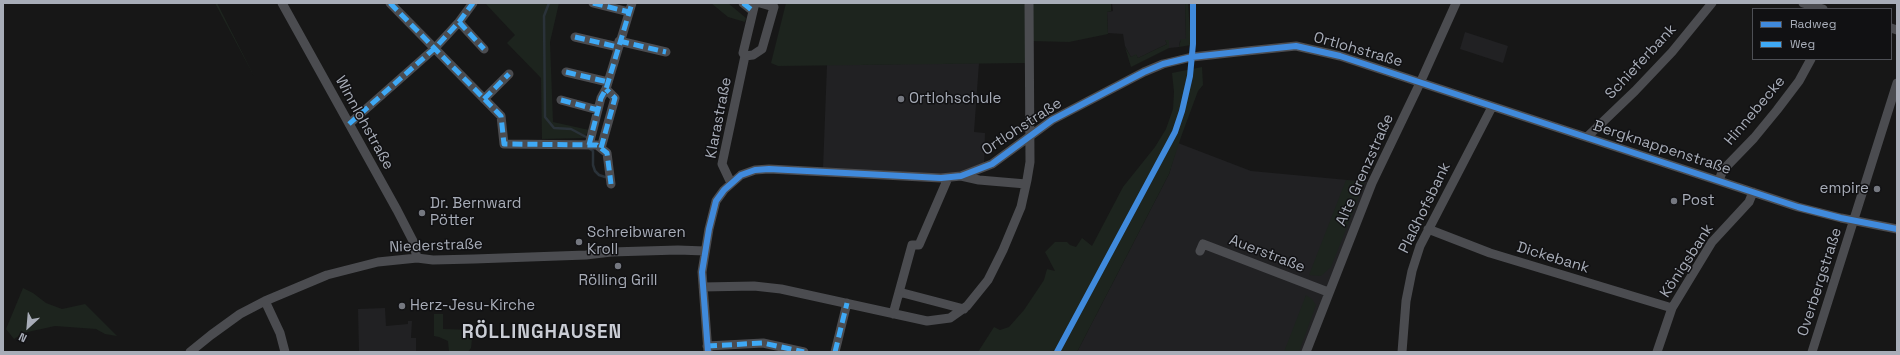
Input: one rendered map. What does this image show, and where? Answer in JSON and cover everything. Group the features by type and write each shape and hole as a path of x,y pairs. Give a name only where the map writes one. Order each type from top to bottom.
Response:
{"street":[{"name":"Winnlohstraße","path":"282,3 410,236 417,258"},
{"path":"390,3 501,116 504,144 598,145 607,153 611,184"},
{"path":"349,124 435,48 459,22 473,3"},
{"path":"589,145 601,98 607,85 630,7 593,3"},
{"name":"Klarastraße","path":"731,183 722,164 745,56 743,53 754,7 743,3"},
{"path":"745,56 753,55 762,48 774,7 760,3"},
{"path":"703,287 754,286 781,289 923,321 937,321 950,318 964,309 975,298 995,267 1021,207 1026,184 1030,162 1028,137 1029,3"},
{"name":"Alte Grenzstraße","path":"1306,352 1328,292 1372,182 1420,83 1456,3"},
{"name":"Schieferbank","path":"1587,137 1635,92 1672,52 1712,3"},
{"path":"1803,3 1820,8"},
{"path":"459,22 484,49"},
{"path":"575,37 666,52"},
{"name":"Ortlohstraße","path":"707,349 702,272 716,202 731,183 742,175 755,170 769,169 948,178 961,176 992,164 1052,120 1144,72 1163,64 1192,57 1296,46 1340,56 1420,83"},
{"name":"Hinnebecke","path":"1719,180 1723,170 1754,138 1777,110 1799,81 1811,60"},
{"path":"566,72 607,85 615,98 602,148"},
{"path":"484,99 509,74"},
{"name":"Bergknappenstraße","path":"1420,83 1798,207 1841,218 1897,229"},
{"name":"Overbergstraße","path":"1812,352 1855,220 1897,83"},
{"path":"561,100 598,110"},
{"name":"Plaßhofsbank","path":"1402,352 1406,301 1412,271 1420,246 1492,107"},
{"name":"Ortlohstraße","path":"961,176 979,180 1026,184"},
{"path":"893,314 912,245 919,245 948,178"},
{"name":"Königsbank","path":"1657,352 1672,308 1712,242 1749,202 1753,192"},
{"name":"Dickebank","path":"1428,229 1490,253 1672,308"},
{"name":"Auerstraße","path":"1200,251 1203,244 1328,292"},
{"name":"Niederstraße","path":"190,352 210,335 240,314 265,301 327,275 378,262 417,258 433,260 586,255 611,252 678,250 705,251"},
{"path":"899,292 964,309"},
{"path":"265,301 280,333 285,352"},
{"path":"835,352 847,303"},
{"path":"707,349 763,343 804,352"}],"shaded area":[{"path":"215,3 217,3 255,78"},
{"path":"485,3 559,3 550,42 553,122 589,130 584,138 542,139 541,78 507,43 515,35"},
{"path":"711,3 728,3 746,18 745,22 728,17"},
{"path":"786,3 1025,3 1025,63 778,66 771,63"},
{"path":"1030,3 1111,3 1111,11 1107,12 1108,34 1069,42 1030,41"},
{"path":"1112,3 1185,3 1186,39 1180,41 1179,47 1169,48 1169,40 1165,40 1167,44 1138,58 1136,55 1131,57 1125,46 1123,34 1108,33 1107,12 1113,11"},
{"path":"1185,3 1188,3 1191,45 1179,47 1181,39 1186,39"},
{"path":"1465,32 1508,46 1503,63 1460,49"},
{"path":"1165,40 1169,40 1169,48 1131,67 1125,47 1131,57 1136,54 1138,58 1167,44"},
{"name":"Ortlohschule","path":"979,63 974,132 985,133 984,166 961,175 823,169 827,65"},
{"path":"1202,67 1203,85 1198,91 1169,174 1077,352 978,352 994,327 1000,330 1009,327 1024,310 1044,280 1047,269 1055,271 1045,252 1055,242 1067,242 1076,247 1082,238 1092,246 1123,187 1155,147 1166,129 1173,109 1174,92 1172,73"},
{"path":"1178,143 1251,171 1369,182 1305,352 1077,352 1169,174"},
{"path":"1346,180 1365,182 1331,267 1321,276 1309,275"},
{"path":"23,288 33,293 46,303 62,309 85,304 117,336 105,334 96,329 55,326 23,333 14,339 6,329"},
{"path":"1306,295 1312,299 1316,305 1299,352 1284,352"},
{"path":"385,308 386,326 408,324 408,321 412,321 411,338 416,338 416,352 359,352 358,309"},
{"path":"434,314 443,314 443,329 473,330 471,348 468,352 449,352 448,341 434,336"}],"waterway":[{"path":"549,3 544,16 545,117 554,128 571,129 586,137"},
{"path":"590,149 593,151 593,165 595,171 599,175 605,177"}],"marked path":[{"path":"390,3 501,116 504,144 597,145 607,153 611,184"},
{"path":"349,124 435,48 459,22 473,3"},
{"path":"593,3 629,12"},
{"path":"589,145 601,98 606,89 632,3"},
{"path":"743,3 753,11"},
{"path":"459,22 484,49"},
{"path":"575,37 618,47"},
{"path":"619,41 666,52"},
{"path":"566,72 608,82"},
{"path":"484,99 509,74"},
{"path":"601,148 615,98 606,89"},
{"path":"561,100 598,110"},
{"path":"835,352 847,303"},
{"path":"707,346 763,343 804,352"}],"cycle path":[{"path":"1057,352 1175,132 1182,111 1190,76 1193,44 1193,3"},
{"path":"708,352 702,272 709,229 716,201 724,190 741,175 755,170 769,169 941,178 961,176 992,164 1052,120 1144,72 1163,64 1192,57 1247,51 1296,46 1340,56 1798,207 1841,218 1897,229"}],"place":[{"name":"Ortlohschule","path":"901,99"},
{"name":"empire","path":"1877,189"},
{"name":"Post","path":"1674,201"},
{"name":"Dr. Bernward Pötter","path":"422,213"},
{"name":"Schreibwaren Kroll","path":"579,242"},
{"name":"Rölling Grill","path":"618,266"},
{"name":"Herz-Jesu-Kirche","path":"402,306"}],"district":[{"name":"RÖLLINGHAUSEN","path":"542,333"}]}
